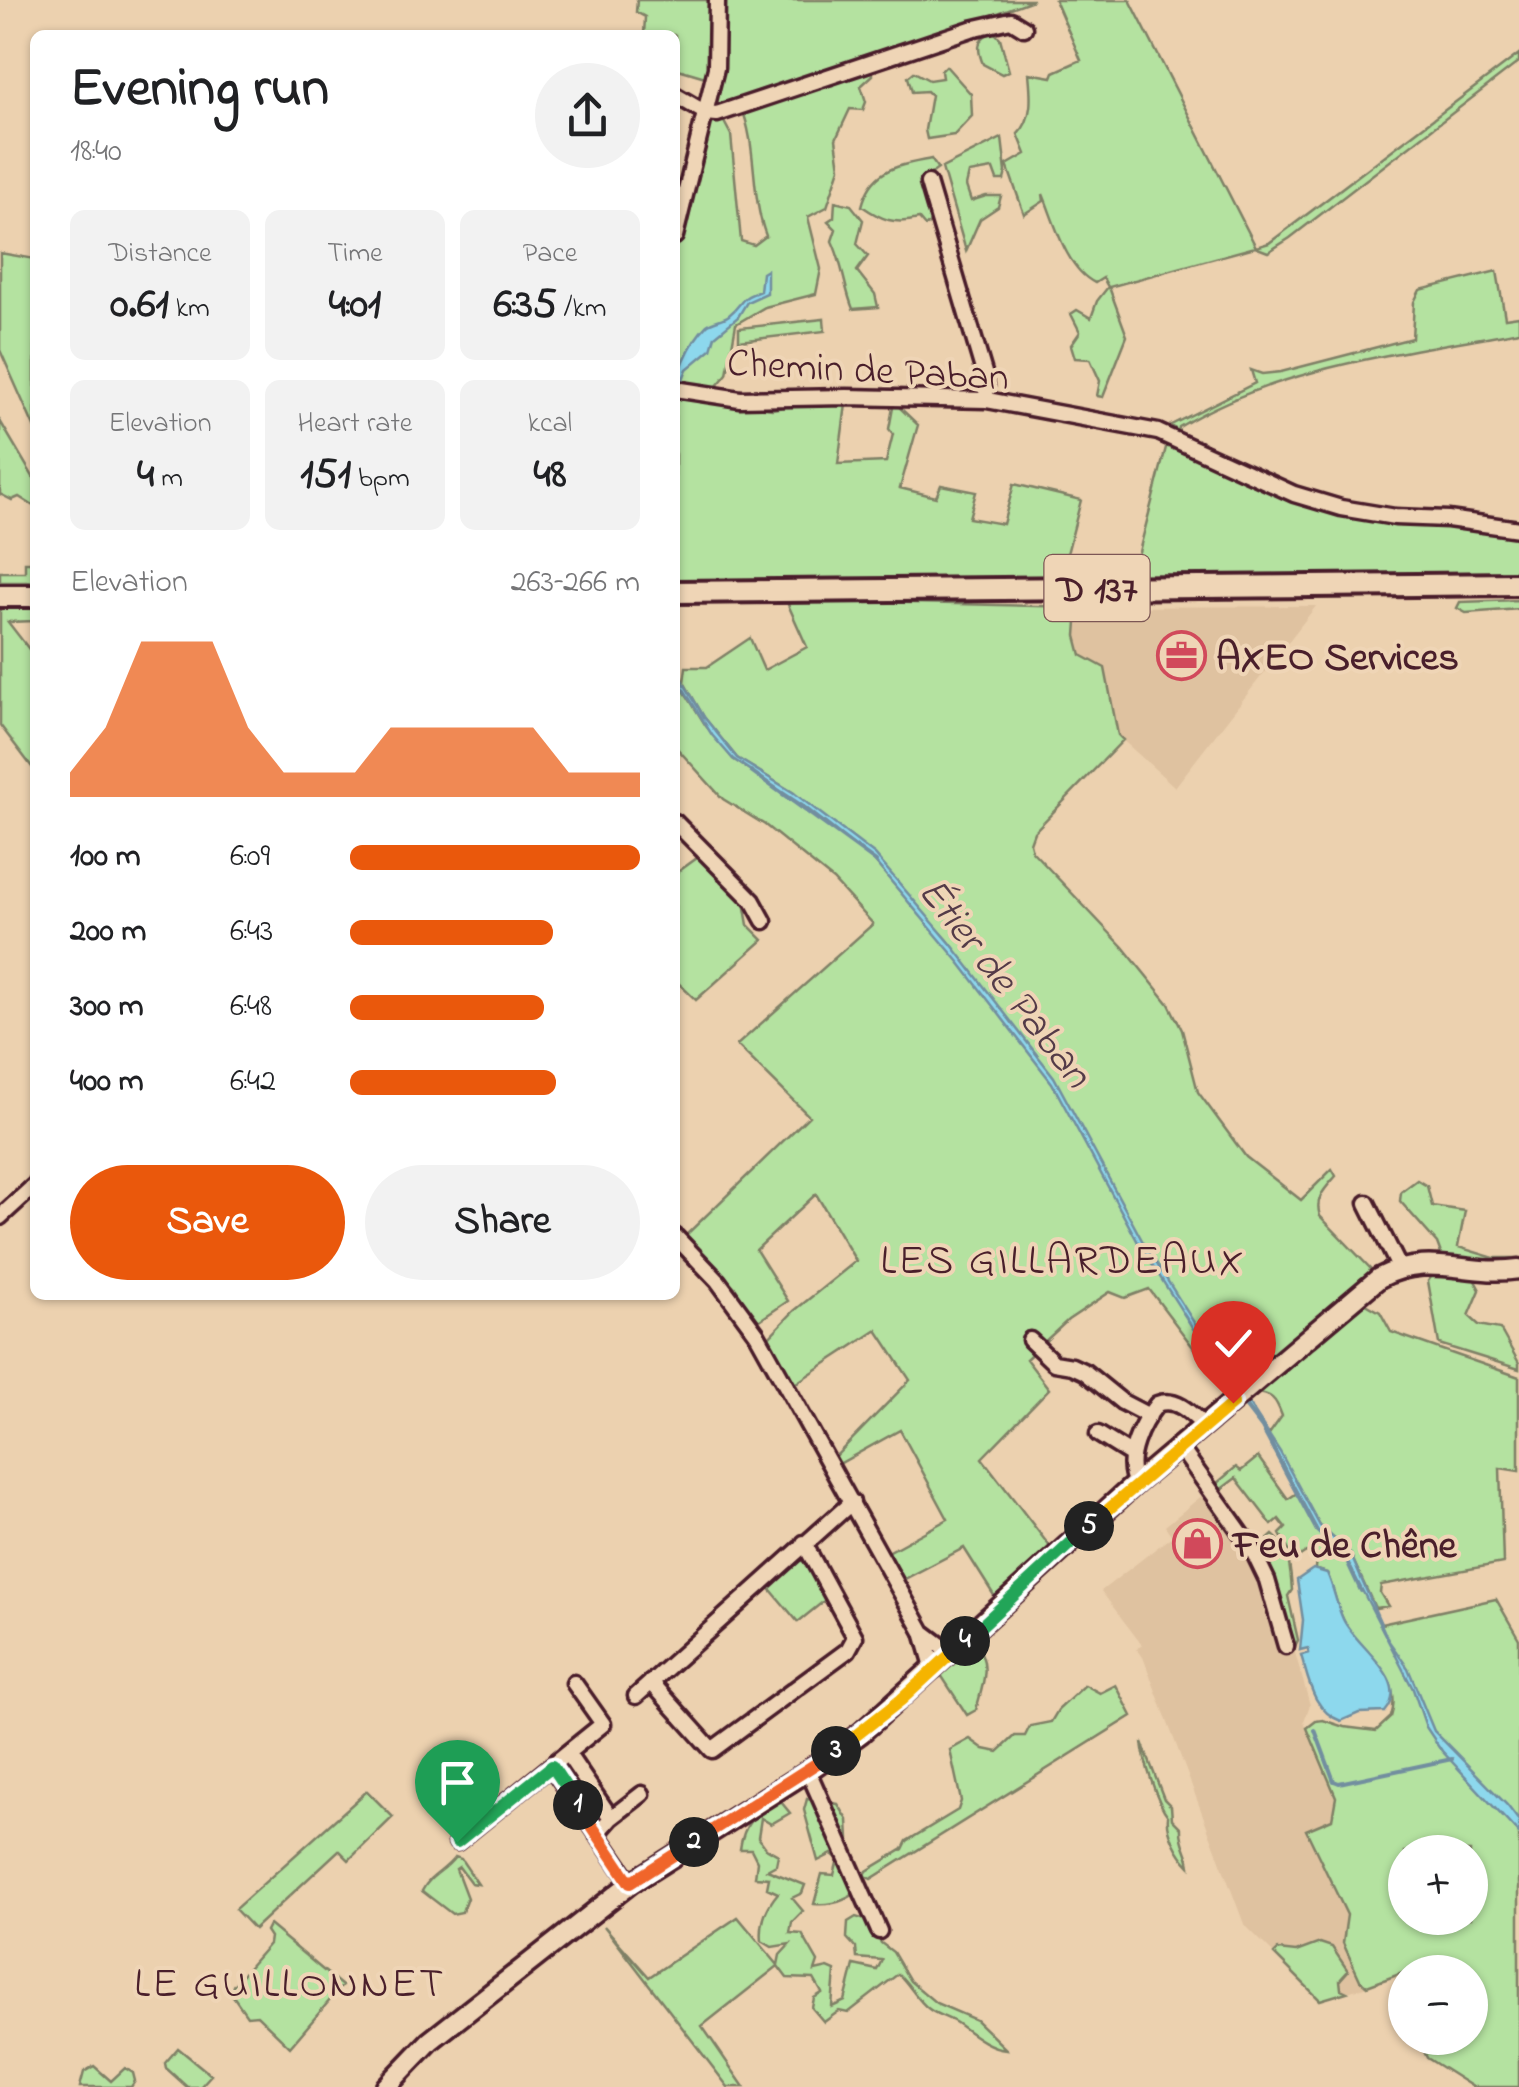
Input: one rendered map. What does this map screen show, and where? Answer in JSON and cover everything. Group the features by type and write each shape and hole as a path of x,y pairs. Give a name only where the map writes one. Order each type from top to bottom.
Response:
{"main road":[{"name":"D 137","path":"680,592 1519,584"},
{"path":"0,596 30,596"}],"street":[{"path":"680,216 716,68 718,0"},
{"path":"680,98 706,113 717,114 970,29 1011,20 1024,28"},
{"path":"928,183 985,376 987,400"},
{"name":"Chemin de Paban","path":"680,389 740,400 987,400 1158,432 1294,494 1341,508 1519,529"},
{"path":"680,827 753,901 764,921"},
{"path":"0,1217 30,1189"},
{"path":"1366,1203 1399,1267"},
{"path":"680,1241 718,1281 757,1334 924,1632 934,1670"},
{"path":"386,2087 430,2041 630,1883 861,1733 1136,1483 1379,1278 1399,1267 1427,1263 1519,1270"},
{"path":"1030,1340 1054,1364 1085,1372 1122,1402 1149,1416"},
{"path":"1136,1483 1132,1478 1132,1454 1157,1404 1167,1401 1185,1409 1204,1426"},
{"path":"1098,1434 1132,1454"},
{"path":"1180,1446 1252,1547 1286,1646"},
{"path":"636,1696 852,1502"},
{"path":"652,1682 712,1750 848,1650 855,1637 804,1543"},
{"path":"924,1632 951,1654"},
{"path":"457,1842 603,1724 574,1684"},
{"path":"567,1754 610,1818"},
{"path":"552,1766 630,1883"},
{"path":"808,1770 879,1931"},
{"path":"597,1834 610,1818 642,1794"}],"shaded area":[{"path":"1316,606 1175,787 1118,736 1105,668 1074,651 1078,607"},
{"path":"1216,1484 1265,1548 1310,1705 1304,1721 1336,1797 1331,1816 1388,1927 1388,1935 1392,1935 1402,1955 1388,1955 1388,1980 1320,2000 1244,1924 1137,1649 1142,1645 1101,1591 1172,1536 1165,1526"}],"green space":[{"path":"637,0 716,0 712,79 680,69 680,30 644,30 645,17 636,12"},
{"path":"717,0 1033,0 872,59 873,75 861,86 866,102 863,110 850,109 836,139 840,168 827,207 808,217 821,269 816,294 765,307 736,324 727,374 716,387 757,407 772,409 847,397 838,464 886,462 893,434 889,429 894,402 918,425 900,488 936,497 941,485 976,492 969,518 1003,524 1014,484 1081,500 1061,577 680,581 680,229 711,122 722,118 731,135 741,241 754,245 766,236 741,106 706,113"},
{"path":"1055,0 1130,0 1256,247 1269,243 1519,54 1519,62 1268,252 1255,247 1109,287 1127,336 1103,397 1097,396 1100,381 1090,359 1075,358 1071,345 1080,332 1071,314 1077,310 1091,318 1108,287 1103,278 1095,283 1076,267 1043,194 1044,201 1024,214 1007,165 1026,154 1018,134 1029,113 1029,73 1052,77 1054,72 1081,60"},
{"path":"994,32 1000,38 1009,71 1002,74 983,64 980,54 981,40"},
{"path":"946,66 971,94 972,116 954,135 927,139 931,95 927,91 912,92 908,77 914,72 929,80 942,78 941,71"},
{"path":"1002,138 1004,180 997,180 993,169 969,173 966,186 971,201 1001,196 998,207 980,219 966,251 942,168"},
{"path":"931,159 938,169 921,190 933,222 925,226 919,219 889,220 862,206 879,176"},
{"path":"835,201 851,205 863,220 857,244 868,256 857,271 875,294 878,307 853,309 832,241 836,229 828,221 834,217"},
{"path":"0,253 30,258 30,418 0,350"},
{"path":"1497,271 1505,318 1519,316 1519,331 1344,364 1258,389 1218,406 1179,427 1178,432 1171,425 1255,383 1251,370 1262,374 1281,372 1412,338 1414,302 1420,290"},
{"path":"824,319 825,331 739,341 739,328"},
{"path":"0,421 30,472 30,504 19,497 12,500 0,494"},
{"path":"1169,436 1294,494 1519,532 1519,574 1133,575"},
{"path":"25,562 30,562 30,582 0,582 0,572 25,572"},
{"path":"786,600 1078,607 1076,636 1081,655 1105,668 1118,735 1123,740 1034,832 1032,851 1123,947 1169,1004 1182,1030 1198,1092 1246,1157 1301,1200 1332,1169 1336,1176 1320,1199 1320,1216 1370,1268 1370,1274 1360,1279 1358,1286 1235,1392 1227,1392 1149,1289 1125,1298 1110,1292 1068,1320 1026,1359 1049,1389 982,1458 1051,1548 995,1597 964,1548 901,1581 888,1552 948,1519 900,1430 837,1465 833,1459 910,1380 877,1330 793,1385 767,1339 794,1311 856,1261 816,1194 756,1250 788,1301 757,1322 734,1286 684,1237 809,1116 737,1045 873,924 833,880 765,825 723,799 680,752 680,684 733,759 795,800 794,793 737,758 704,717 684,682 686,667 707,667 750,638 764,670 807,647","holes":["862,847 947,939 978,982"]},
{"path":"1519,600 1519,609 1466,613 1457,608 1460,602"},
{"path":"30,602 30,621 8,622 30,651 30,764 0,725 0,603"},
{"path":"704,853 743,896 748,925 763,940 696,1000 680,985 680,870"},
{"path":"1417,1180 1427,1186 1432,1206 1465,1211 1458,1247 1494,1258 1519,1258 1519,1269 1443,1259 1437,1243 1400,1201 1401,1192"},
{"path":"1436,1271 1473,1277 1480,1290 1469,1316 1479,1325 1500,1329 1519,1369 1439,1344 1428,1281"},
{"path":"1366,1304 1380,1312 1391,1332 1519,1377 1519,1471 1500,1468 1503,1563 1381,1585 1380,1593 1388,1606 1375,1608 1350,1553 1320,1526 1267,1437 1282,1416 1278,1405 1265,1394 1253,1393 1357,1306"},
{"path":"1258,1457 1288,1499 1297,1493 1317,1531 1345,1557 1381,1624 1496,1599 1519,1639 1519,2087 1473,2087 1426,2055 1488,2055 1488,1955 1388,1955 1388,1978 1367,1986 1360,1980 1343,1943 1347,1915 1306,1830 1332,1819 1336,1797 1307,1728 1323,1720 1376,1731 1391,1717 1392,1689 1343,1619 1327,1573 1315,1569 1316,1555 1306,1552 1294,1560 1280,1534 1286,1528 1279,1519 1272,1525 1236,1478 1220,1490 1216,1484 1236,1467 1241,1471"},
{"path":"1273,1535 1283,1546 1290,1567 1292,1590 1288,1596 1298,1640 1294,1648 1262,1545"},
{"path":"797,1559 810,1564 829,1597 798,1622 766,1584"},
{"path":"974,1643 985,1666 976,1710 967,1715 941,1675"},
{"path":"1085,1685 1100,1693 1116,1685 1132,1716 871,1879 865,1876 852,1895 830,1904 814,1904 822,1874 834,1875 838,1859 832,1854 818,1861 804,1810 807,1799 838,1804 848,1820 849,1839 842,1841 865,1875 903,1849 907,1841 958,1810 961,1801 950,1750 970,1739 984,1749 998,1752 1015,1736 1025,1736 1030,1726 1051,1722"},
{"path":"1142,1742 1164,1799 1171,1806 1172,1819 1181,1828 1190,1866 1171,1836 1168,1816 1151,1780"},
{"path":"367,1791 393,1817 349,1860 339,1850 254,1929 235,1909"},
{"path":"777,1797 790,1813 771,1824 761,1818 758,1837 778,1855 776,1865 767,1870 805,1885 802,1893 792,1898 803,1911 792,1922 790,1933 802,1934 818,1962 815,1971 835,1971 832,2007 845,2001 854,1965 877,1970 882,1960 857,1958 856,1948 847,1938 848,1922 856,1917 869,1921 910,1981 936,2003 976,2020 1006,2049 987,2043 929,2009 898,1974 848,2013 839,2011 824,2022 812,2008 814,1998 822,1993 814,1979 787,1978 778,1966 702,2026 744,2087 728,2087 604,1926 649,1977 738,1917 778,1965 780,1955 790,1944 772,1947 762,1941 762,1934 765,1915 778,1893 767,1888 769,1878 755,1877 757,1861 751,1849 740,1849 752,1818"},
{"path":"455,1857 461,1859 478,1884 471,1883 459,1867 456,1869 467,1898 462,1912 452,1914 422,1891"},
{"path":"269,1925 342,1986 290,2047 257,2015 247,2016 229,1990 269,1944"},
{"path":"1320,1943 1332,1947 1348,1971 1340,1980 1341,1989 1347,1992 1320,2000 1274,1954 1278,1950 1296,1952"},
{"path":"178,2048 211,2075 200,2087 187,2087 166,2068 165,2063"},
{"path":"94,2066 111,2081 125,2068 133,2073 135,2081 131,2087 80,2087 84,2072"}],"water":[{"path":"767,270 767,293 747,302 738,317 715,336 711,349 687,369 680,386 681,370 695,340 707,325 727,317 744,299 760,291 762,273"},
{"path":"680,676 704,717 737,758 794,793 875,855 952,945 1054,1077 1143,1242 1236,1389 1233,1391 1139,1244 1052,1083 959,962 874,861 805,807 733,759 712,735 680,683"},
{"path":"1247,1401 1280,1452 1320,1526 1350,1553 1388,1640 1408,1668 1434,1731 1507,1805 1519,1821 1519,1834 1442,1751 1426,1727 1413,1689 1345,1557 1317,1531 1263,1427 1244,1404"},
{"path":"1313,1569 1327,1573 1343,1619 1387,1676 1392,1700 1385,1712 1359,1713 1341,1721 1318,1703 1301,1655 1309,1653 1308,1648 1300,1650 1303,1620 1297,1580"}],"waterway":[{"name":"Étier de Paban","path":"751,771 876,862"},
{"name":"Étier de Paban","path":"1242,1402 1262,1428 1317,1531 1340,1552"},
{"name":"Étier de Paban","path":"1346,1559 1361,1591"},
{"path":"1315,1730 1334,1781 1339,1783 1452,1759"}],"place":[{"name":"AXEO Services","path":"1181,655"},
{"name":"Feu de Chêne","path":"1198,1543"}],"district":[{"name":"LES GILLARDEAUX","path":"1063,1258"},
{"name":"LE GUILLONNET","path":"290,1981"}],"route":[{"path":"457,1842 552,1766 630,1883 861,1733 1136,1483 1233,1403"}]}
